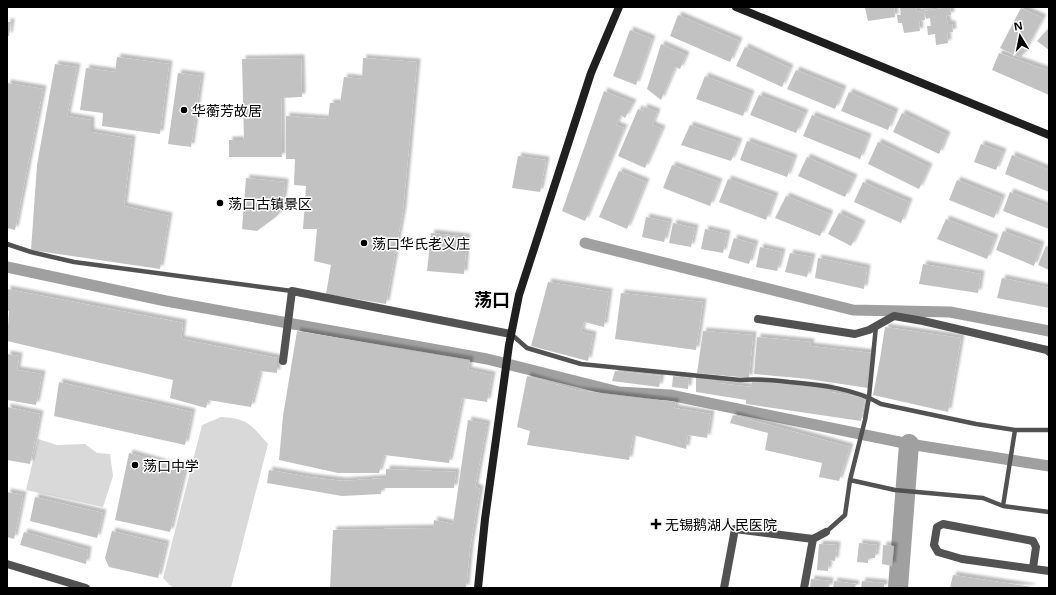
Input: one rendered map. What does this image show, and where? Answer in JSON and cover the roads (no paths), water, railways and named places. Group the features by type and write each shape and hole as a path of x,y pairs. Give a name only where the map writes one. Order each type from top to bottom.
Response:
{"street":[{"path":"478,588 485,519 509,345 519,295 591,73 618,7"},
{"path":"736,7 1049,135"},
{"path":"283,361 292,291 511,334"},
{"path":"758,319 855,334 869,330 894,316 923,321 1047,350 1049,352"},
{"path":"1033,568 1036,547 1033,542 943,524 937,528 934,545 938,552 962,559 1049,571"},
{"path":"724,588 735,529 813,539 826,532"},
{"path":"804,588 813,539"},
{"path":"7,564 86,588"}],"lane":[{"path":"7,244 31,252 74,262 292,291"},
{"path":"826,532 845,515 850,480 865,420 869,397 876,326"},
{"path":"511,334 527,348 581,364 740,380 756,379 822,385 869,397 881,404 976,424 1015,430 1049,430"},
{"path":"1003,506 1015,430"},
{"path":"850,480 895,490 983,498 1003,506 1049,512"}],"waterway":[{"path":"585,243 853,310 950,312 1049,331"},
{"path":"7,267 166,301 487,359 619,392 670,395 909,444 1049,466"},
{"path":"898,588 909,444"}],"place":[{"name":"华蘅芳故居","path":"184,110"},
{"name":"荡口古镇景区","path":"220,203"},
{"name":"荡口华氏老义庄","path":"364,243"},
{"name":"荡口中学","path":"135,465"},
{"name":"无锡鹅湖人民医院","path":"656,524"}],"district":[{"name":"荡口","path":"492,299"}]}
